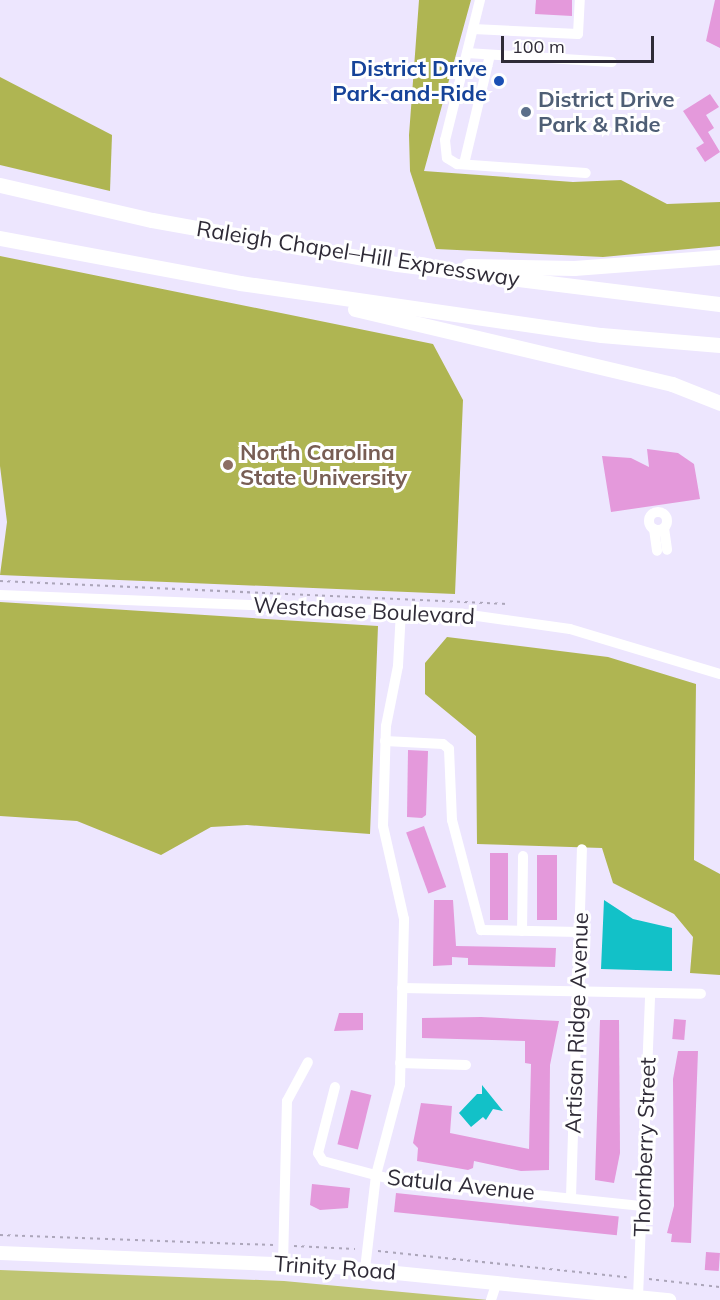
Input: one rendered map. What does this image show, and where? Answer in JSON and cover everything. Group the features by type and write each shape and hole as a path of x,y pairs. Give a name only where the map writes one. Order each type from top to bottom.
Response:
{"highway":[{"name":"Raleigh Chapel–Hill Expressway","path":"0,185 153,220 397,264 720,304"},
{"name":"Raleigh Chapel–Hill Expressway","path":"0,238 240,283 601,335 720,345"},
{"path":"397,264 574,268 720,257"},
{"path":"240,283 536,350 672,384 720,403"}],"main road":[{"name":"Trinity Road","path":"0,1253 365,1269 669,1300"}],"street":[{"path":"480,0 444,146 447,158 464,164 586,173"},
{"path":"473,28 578,34 580,0"},
{"path":"467,53 612,62"},
{"path":"464,164 489,55"},
{"path":"659,528 662,550"},
{"name":"Westchase Boulevard","path":"0,595 463,614 570,629 720,674"},
{"path":"365,1269 376,1175 396,1110 400,1063 404,919 384,846 385,741 401,611"},
{"path":"385,741 447,745 452,759 452,820 479,927 522,931 579,932"},
{"name":"Artisan Ridge Avenue","path":"571,1197 582,849"},
{"path":"522,931 523,856"},
{"path":"402,988 650,997 701,994"},
{"name":"Thornberry Street","path":"638,1297 650,997"},
{"path":"283,1264 287,1101 308,1062"},
{"path":"400,1063 466,1065"},
{"name":"Satula Avenue","path":"335,1087 318,1158 376,1175 643,1206"},
{"path":"491,1300 497,1282"}],"path":[{"path":"0,580 507,604"},
{"path":"0,1235 276,1245"},
{"path":"292,1246 353,1249"},
{"path":"382,1251 632,1277"},
{"path":"648,1279 720,1287"}],"green space":[{"path":"419,0 471,0 424,171 573,182 621,180 667,204 720,202 720,246 603,257 436,249 410,171 409,135"},
{"path":"0,77 112,135 110,191 0,165"},
{"name":"North Carolina State University","path":"0,256 433,344 463,400 455,594 0,575 7,522 0,466"},
{"path":"0,602 378,626 370,834 247,825 211,827 161,855 77,821 0,816"},
{"path":"447,637 608,657 696,684 694,860 720,874 720,975 690,973 693,937 674,914 613,883 602,848 477,844 476,736 425,694 425,663"},
{"path":"0,1270 284,1281 488,1300 0,1300"}],"water":[{"path":"604,900 633,919 672,928 672,971 601,969"},
{"path":"482,1085 503,1111 493,1109 486,1120 483,1117 471,1127 459,1113 477,1094 482,1094"}],"building":[{"path":"536,0 572,0 572,16 535,14"},
{"path":"715,0 720,0 720,48 706,41"},
{"path":"710,94 719,107 706,115 714,128 708,132 720,152 705,162 696,148 704,143 683,111"},
{"path":"647,449 678,453 694,464 700,499 611,512 602,456 631,458 649,467"},
{"path":"408,750 428,751 426,815 422,818 407,817"},
{"path":"424,826 446,887 428,894 406,832"},
{"path":"490,853 508,853 508,920 490,920"},
{"path":"537,855 557,855 557,920 537,920"},
{"path":"434,900 453,900 456,946 556,948 555,967 468,965 468,958 452,957 452,965 433,966"},
{"path":"339,1013 363,1013 363,1030 334,1031"},
{"path":"481,1017 559,1021 550,1065 549,1170 521,1171 474,1161 473,1168 468,1170 417,1161 418,1148 413,1143 421,1103 452,1106 450,1133 529,1149 531,1064 525,1063 525,1041 422,1038 422,1018"},
{"path":"674,1019 686,1020 684,1040 672,1039"},
{"path":"600,1020 619,1020 620,1153 614,1183 595,1180"},
{"path":"678,1051 698,1051 691,1243 671,1242 672,1234 667,1233 674,1206 673,1079"},
{"path":"351,1090 371,1095 358,1149 337,1144"},
{"path":"312,1184 350,1188 348,1208 320,1210 310,1205"},
{"path":"396,1193 619,1216 617,1235 394,1212"},
{"path":"706,1252 720,1253 719,1271 705,1270"}],"place":[{"name":"District Drive Park-and-Ride","path":"499,81"},
{"name":"District Drive Park & Ride","path":"526,112"},
{"name":"North Carolina State University","path":"228,465"}]}
